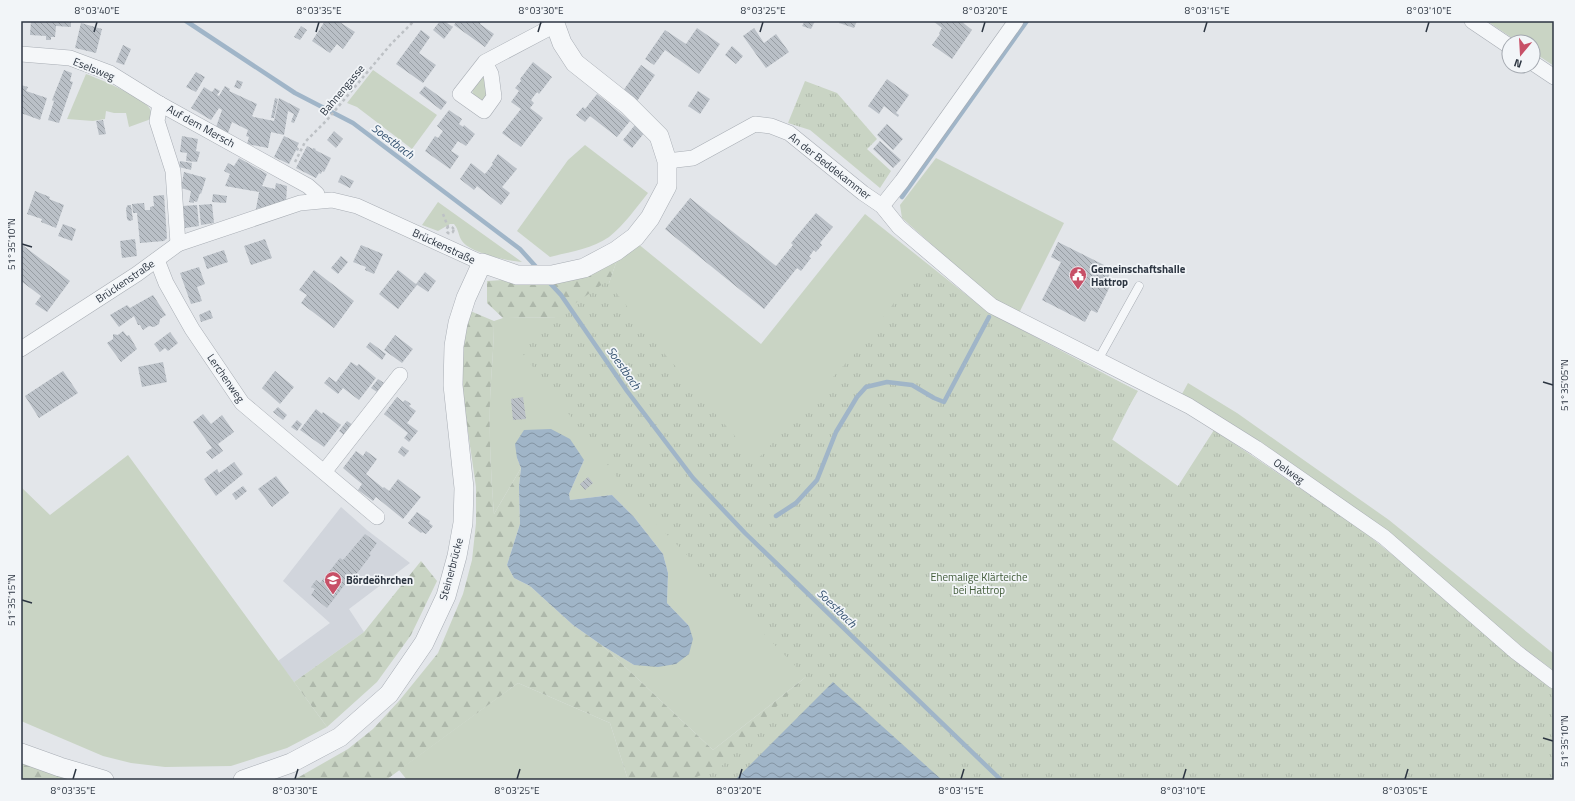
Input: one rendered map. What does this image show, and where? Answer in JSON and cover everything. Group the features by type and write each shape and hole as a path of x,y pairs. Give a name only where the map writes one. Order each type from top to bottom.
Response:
{"street":[{"name":"An der Beddekammer","path":"882,206 902,181 1016,21"},
{"path":"1472,21 1501,41"},
{"name":"Brückenstraße","path":"21,349 157,260 178,244 300,203 318,200 332,200 357,206 482,263 517,275 552,275 584,268 616,251 635,237 650,218 666,186 667,162 659,136 628,105 575,63 562,44 554,23 485,62"},
{"name":"Eselsweg","path":"21,54 70,58 110,74 160,104"},
{"path":"1541,68 1554,77"},
{"name":"Auf dem Mersch","path":"178,244 172,171 157,121 160,104 289,174 308,186 317,194 318,200"},
{"name":"An der Beddekammer","path":"667,162 693,158 755,124 771,126 789,133 863,193 882,206 899,227 992,306"},
{"name":"Lerchenweg","path":"157,260 166,283 192,328 242,402 377,517"},
{"name":"Steinerbrücke","path":"243,780 291,763 340,737 389,694 424,643 446,596 457,556 463,523 464,488 453,385 453,352 458,323 466,298 482,263"},
{"name":"Oelweg","path":"992,306 1188,406 1256,448 1384,537 1516,652 1554,681"},
{"path":"324,472 400,375"},
{"path":"21,753 60,767 104,780"}],"lane":[{"path":"1098,360 1139,286"}],"path":[{"name":"Bahnengasse","path":"289,174 305,142 327,120 391,44 414,21"},
{"path":"443,214 448,227"}],"shaded area":[{"name":"Bördeöhrchen","path":"341,507 367,530 410,563 349,609 364,632 294,682 278,661 330,623 283,581"}],"green space":[{"path":"1487,21 1554,21 1554,66 1541,57 1541,34 1506,34"},
{"path":"373,70 437,115 412,149 357,107 347,103"},
{"path":"86,74 131,94 150,109 151,119 129,127 126,113 106,111 105,119 93,121 67,119"},
{"path":"481,76 486,79 488,95 482,102 473,96 472,88"},
{"path":"805,81 837,93 877,139 867,149 891,171 880,188 810,130 788,123"},
{"path":"585,145 648,193 625,222 609,237 588,247 550,257 517,231 568,160"},
{"path":"936,158 1064,223 1019,313 995,301 902,218 900,205"},
{"path":"438,202 522,262 499,258 473,249 462,241 454,224 450,224 438,231 422,225"},
{"path":"865,214 988,312 1137,391 1108,448 869,621 607,289 617,260 637,243 761,344"},
{"path":"617,260 607,289 869,621 735,780 628,780 610,723 518,683 386,780 290,780 299,777 348,749 373,729 399,701 438,653 463,594 472,560 476,523 476,487 461,383 462,347 468,310 494,321 490,391 490,457 494,514 521,468 519,487 520,524 507,565 514,578 530,586 573,625 603,646 713,750 816,669 561,317 503,318 487,303 487,281 503,280"},
{"name":"Ehemalige Klärteiche bei Hattrop","path":"923,263 951,289 1007,327 1138,391 1110,438 1178,486 1214,430 1363,531 1554,686 1554,780 690,780 723,765 770,713 806,677 639,506 516,345 607,281 658,346 756,461 866,341"},
{"path":"561,317 816,669 713,750 603,646 634,665 689,626 667,603 668,573 663,554 634,517 612,495 570,500 569,494 584,460 517,458 521,468 494,514 490,458 490,391 494,321 503,318"},
{"path":"1188,383 1237,413 1389,520 1554,654 1554,671 1521,646 1388,533 1261,442 1182,394"},
{"path":"128,455 327,727 287,748 231,766 165,767 131,763 103,756 21,721 21,487 50,515"},
{"path":"421,561 437,581 411,635 377,682 327,727 294,682 364,632"},
{"path":"518,683 610,723 628,780 407,780 399,770"},
{"path":"21,760 81,780 21,780"}],"water":[{"path":"551,429 570,439 584,460 569,494 570,500 612,495 634,517 663,554 668,573 667,603 689,626 693,639 689,654 676,664 658,667 634,665 573,625 530,586 514,578 507,565 520,524 519,487 521,468 517,458 515,444 524,430"},
{"path":"833,682 942,780 735,780"}],"building":[{"path":"31,21 71,21 71,27 56,26 55,37 51,37 51,40 46,40 46,36 30,35"},
{"path":"325,21 338,21 355,32 343,49 337,44 330,53 312,41"},
{"path":"440,21 444,21 453,27 444,39 433,30"},
{"path":"457,21 481,21 480,24 494,34 485,47 454,25"},
{"path":"805,21 815,21 811,29 802,26"},
{"path":"840,21 857,21 854,28 839,23"},
{"path":"933,21 961,21 972,30 952,59 932,45 940,34 939,33 942,28"},
{"path":"81,23 102,29 96,53 75,48"},
{"path":"301,26 307,30 300,40 294,37"},
{"path":"697,28 720,44 699,74 665,50 654,65 645,59 665,30 686,44"},
{"path":"754,28 764,43 776,34 789,52 766,68 743,36"},
{"path":"421,30 430,37 419,53 436,65 423,83 396,64"},
{"path":"123,45 131,49 124,65 116,62"},
{"path":"732,46 743,56 736,64 725,55"},
{"path":"533,62 552,77 539,94 537,92 531,100 534,103 530,108 543,118 521,147 502,133 521,109 511,102 519,91 515,88"},
{"path":"641,65 655,75 637,101 623,91"},
{"path":"64,70 72,73 70,81 73,82 59,123 48,120 54,101 52,100"},
{"path":"196,72 205,77 196,92 186,87"},
{"path":"887,79 909,95 896,113 899,115 898,117 884,106 879,114 868,106"},
{"path":"237,80 243,82 240,89 234,87"},
{"path":"21,85 28,87 26,91 47,98 40,120 21,113"},
{"path":"225,86 230,89 229,91 257,104 252,116 254,117 274,121 279,98 300,109 294,123 291,122 294,114 288,111 284,135 271,132 268,148 247,144 249,137 246,136 248,130 232,122 228,133 216,127 222,110 219,108 211,120 191,108 204,87 212,92 215,88 220,91 217,95 219,96"},
{"path":"425,86 447,102 441,110 419,93"},
{"path":"698,91 710,99 700,114 688,106"},
{"path":"597,94 630,121 617,137 590,116 585,122 576,115 583,107 585,109"},
{"path":"275,98 278,99 274,118 271,118"},
{"path":"449,110 462,119 459,124 463,127 464,125 475,134 466,146 458,141 451,151 459,156 450,169 425,151 435,136 438,138 443,131 437,126"},
{"path":"103,120 106,134 99,135 96,121"},
{"path":"887,124 903,139 893,150 877,135"},
{"path":"635,125 645,132 632,148 623,140"},
{"path":"334,131 343,139 336,148 327,140"},
{"path":"182,136 198,139 196,151 200,152 197,162 186,161 187,153 180,152"},
{"path":"284,136 299,143 297,147 299,149 298,151 296,150 289,164 274,157"},
{"path":"880,141 901,160 893,168 873,149"},
{"path":"307,146 316,149 315,150 331,158 324,172 322,171 321,174 319,173 316,178 296,168"},
{"path":"498,154 517,169 502,187 510,193 501,205 477,186 474,190 460,179 471,163 485,174 493,164 492,163"},
{"path":"239,158 267,174 262,186 275,189 276,183 287,186 286,202 256,209 259,192 225,186 230,174 224,171 228,163 234,166"},
{"path":"180,161 192,163 191,170 179,167"},
{"path":"184,172 206,178 197,202 189,202 191,191 181,188"},
{"path":"341,175 354,181 350,188 338,182"},
{"path":"35,191 64,205 56,228 41,222 42,219 27,214"},
{"path":"213,194 227,196 226,203 212,202"},
{"path":"164,195 167,238 164,241 140,243 137,213 133,213 132,204 144,203 145,210 150,210 150,207 154,206 153,196"},
{"path":"690,198 776,266 793,245 791,243 816,213 833,227 820,243 822,245 816,252 814,250 809,257 811,258 801,271 797,268 764,309 665,229"},
{"path":"212,204 214,223 201,225 199,205"},
{"path":"128,205 131,205 133,220 129,221 127,219 126,208"},
{"path":"197,205 199,226 185,228 183,206"},
{"path":"63,224 76,229 72,241 58,236"},
{"path":"135,239 137,256 122,258 120,241"},
{"path":"265,239 272,258 251,265 244,246"},
{"name":"Gemeinschaftshalle Hattrop","path":"1058,242 1112,269 1108,278 1113,280 1097,313 1091,310 1085,322 1042,300 1061,262 1051,257"},
{"path":"21,244 70,281 47,312 35,304 41,296 21,281"},
{"path":"361,245 383,254 374,274 365,270 366,267 353,262"},
{"path":"224,250 228,262 207,269 203,257"},
{"path":"341,256 348,262 338,274 331,268"},
{"path":"199,267 205,284 197,287 202,301 191,304 180,273"},
{"path":"314,270 354,301 334,328 301,303 307,295 299,290"},
{"path":"398,270 417,285 398,309 379,294"},
{"path":"425,272 436,281 428,292 416,284"},
{"path":"153,295 166,315 160,319 159,324 154,327 149,326 143,330 140,325 138,325 134,316 119,327 110,315 127,305 130,308"},
{"path":"210,310 213,318 201,322 199,315"},
{"path":"123,331 127,336 129,335 137,349 121,362 107,343 113,339 113,334 118,335"},
{"path":"170,332 178,343 168,351 165,348 160,352 154,344"},
{"path":"395,335 413,349 402,363 384,350"},
{"path":"370,342 386,354 382,360 366,347"},
{"path":"163,362 167,382 142,387 138,367"},
{"path":"351,362 357,366 359,364 376,378 359,400 343,388 338,394 324,383 329,377 336,382"},
{"path":"63,371 78,393 39,418 25,396"},
{"path":"275,371 294,387 280,404 262,388"},
{"path":"378,379 384,383 377,392 371,388"},
{"path":"397,397 403,402 405,400 411,404 409,406 416,411 407,423 418,431 409,442 404,438 408,433 384,414"},
{"path":"523,397 526,419 513,420 511,399"},
{"path":"278,407 287,415 283,420 273,412"},
{"path":"316,409 322,414 323,412 341,425 324,447 300,430"},
{"path":"203,414 211,424 222,415 234,432 218,444 223,451 212,459 206,452 212,448 193,422"},
{"path":"297,420 302,424 297,431 291,427"},
{"path":"347,421 353,425 344,435 339,431"},
{"path":"402,446 409,451 404,457 398,452"},
{"path":"356,451 363,456 366,451 377,459 366,474 383,488 384,487 389,491 398,479 421,497 403,519 376,497 373,501 358,490 362,484 343,468"},
{"path":"234,462 243,474 216,496 204,479 217,469 219,473"},
{"path":"276,476 289,493 272,507 258,489"},
{"path":"588,477 593,483 585,490 580,484"},
{"path":"243,486 247,491 236,500 232,494"},
{"path":"417,512 430,521 429,523 433,526 426,534 421,533 408,523"},
{"path":"365,534 377,543 369,554 371,555 348,585 346,583 327,608 311,595 315,589 311,587 316,580 320,583 340,558 343,560"}],"waterway":[{"name":"Soestbach","path":"186,21 295,93 353,123 520,249 538,269"},
{"path":"902,197 1027,21"},
{"name":"Soestbach","path":"548,281 561,295 627,391 693,478 745,533 1001,780"},
{"path":"776,516 796,503 817,480 836,432 857,397 866,387 887,382 912,385 944,402 989,317"}],"place":[{"name":"Gemeinschaftshalle Hattrop","path":"1078,290"},
{"name":"Bördeöhrchen","path":"333,595"}]}
